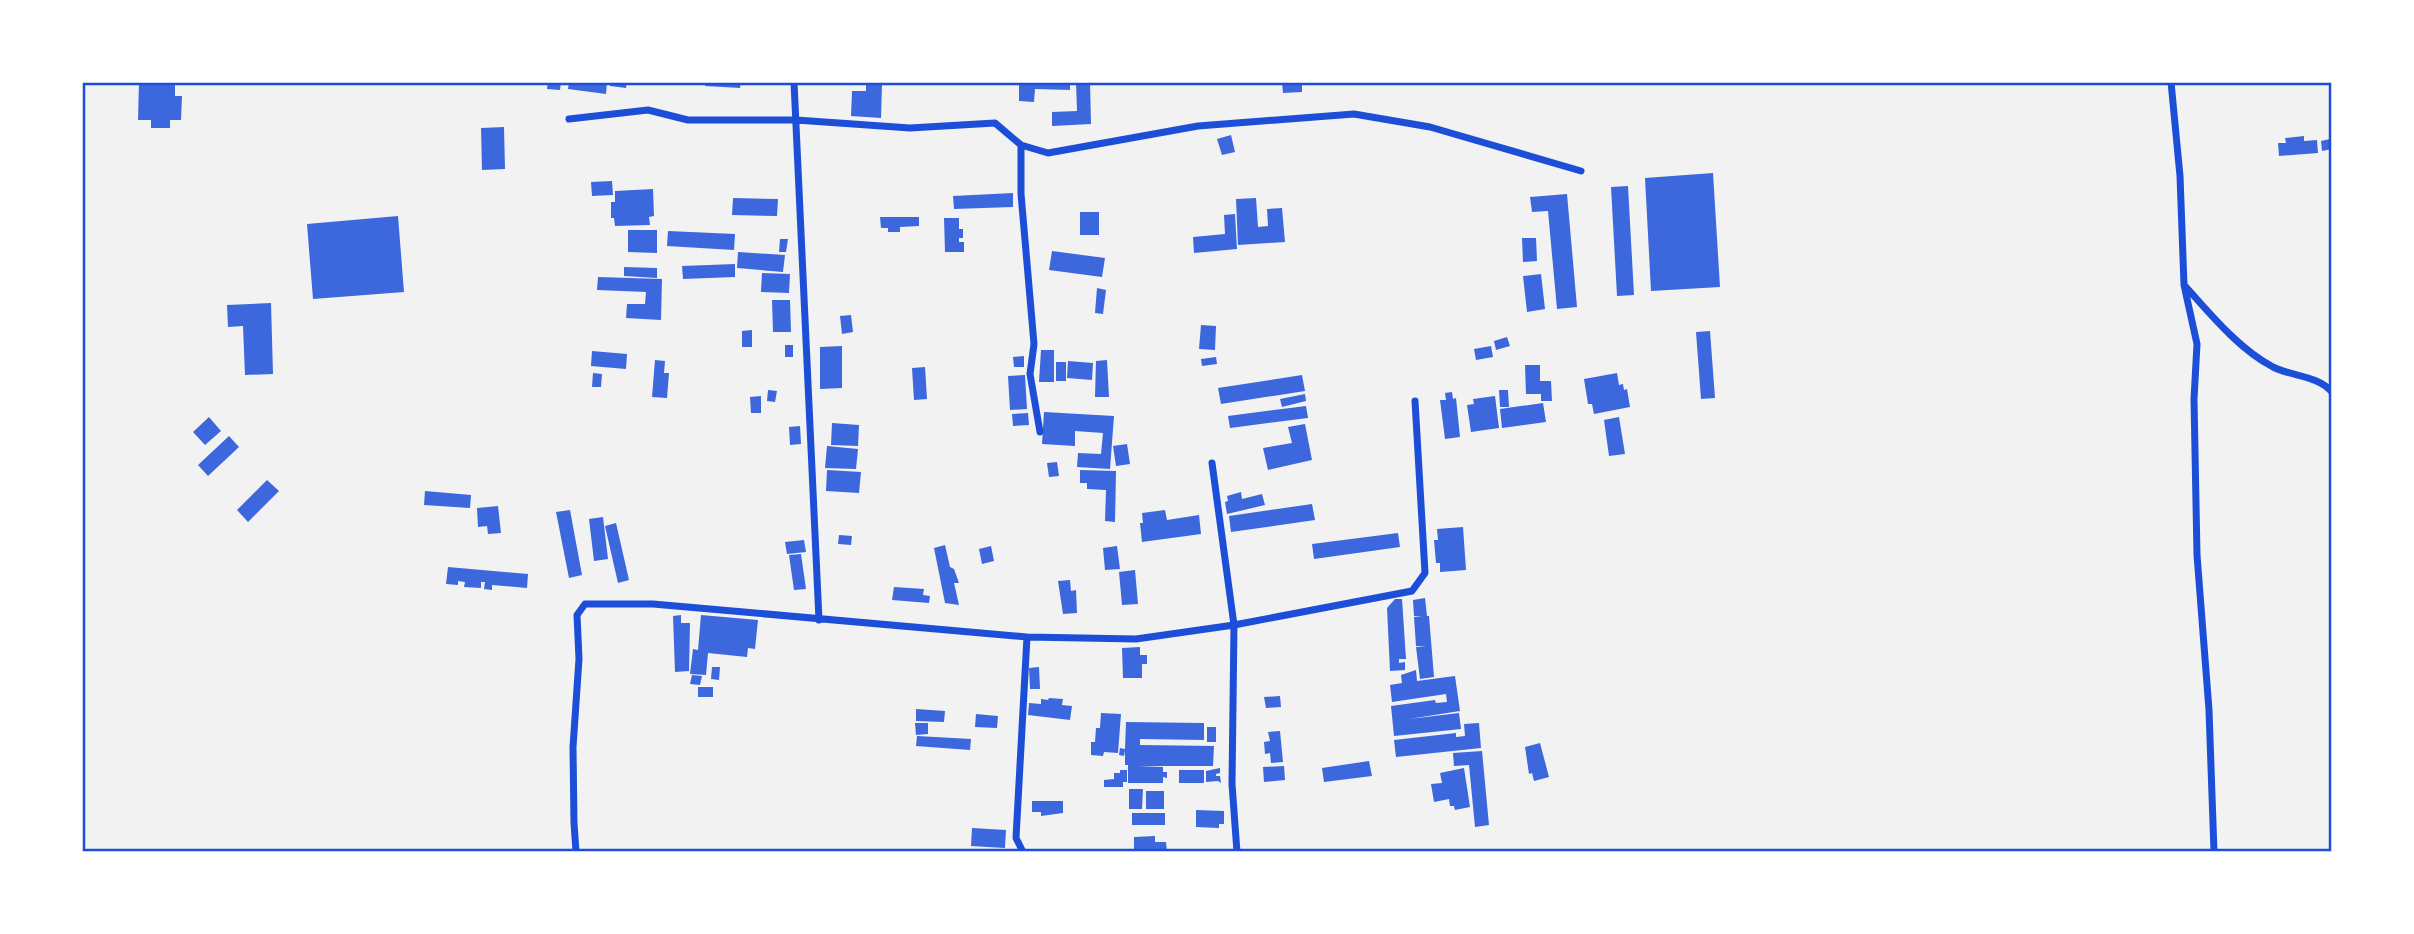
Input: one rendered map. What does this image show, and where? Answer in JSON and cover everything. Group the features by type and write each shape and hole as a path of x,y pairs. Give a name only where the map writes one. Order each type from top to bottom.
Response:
{"street":[{"path":"794,82 820,620"},
{"path":"2171,82 2180,176 2184,285 2197,344 2194,399 2197,555 2209,709 2214,852"},
{"path":"569,119 648,110 688,120 796,120 910,128 995,123 1021,145 1048,153 1198,126 1354,114 1430,127 1581,171"},
{"path":"1021,145 1021,194 1034,344 1030,374 1040,432"},
{"path":"2184,285 2209,313 2256,356 2276,369 2324,383 2332,392"},
{"path":"576,852 573,823 573,747 579,659 578,615 585,604 653,604 1027,637 1136,639 1234,625 1412,591 1425,573 1415,401"},
{"path":"1212,463 1234,625 1232,784 1237,852"},
{"path":"1023,852 1016,838 1027,637"}],"building":[{"path":"139,82 175,82 175,96 182,96 181,120 170,120 170,128 151,128 151,120 138,120"},
{"path":"548,82 561,82 560,90 547,89"},
{"path":"569,82 607,82 606,94 568,89"},
{"path":"610,82 627,82 626,88 610,86"},
{"path":"705,82 741,82 740,88 705,86"},
{"path":"1019,82 1070,82 1070,90 1035,89 1034,102 1019,101"},
{"path":"1076,82 1090,82 1091,124 1052,126 1052,112 1077,111"},
{"path":"1282,82 1302,82 1302,92 1283,93"},
{"path":"866,83 882,84 881,118 851,116 852,91 866,91"},
{"path":"504,127 505,169 482,170 481,128"},
{"path":"1231,135 1235,152 1222,155 1217,139"},
{"path":"2304,136 2304,141 2317,140 2318,153 2279,156 2278,143 2286,143 2285,138"},
{"path":"2330,139 2332,149 2322,151 2321,141"},
{"path":"1713,173 1720,287 1651,291 1645,178"},
{"path":"612,181 613,195 592,196 591,182"},
{"path":"1628,186 1634,295 1617,296 1611,187"},
{"path":"653,189 654,216 649,217 650,225 615,226 614,218 611,218 611,202 615,202 615,191"},
{"path":"1013,193 1013,207 954,209 953,196"},
{"path":"1567,194 1577,307 1557,309 1548,211 1532,212 1530,197"},
{"path":"733,198 778,199 777,216 732,215"},
{"path":"1256,198 1258,227 1268,226 1267,209 1282,208 1285,242 1238,245 1236,199"},
{"path":"1080,212 1099,212 1099,235 1080,235"},
{"path":"1235,214 1237,249 1194,253 1193,237 1225,234 1224,215"},
{"path":"398,216 404,292 313,299 307,224"},
{"path":"880,217 919,217 919,226 900,227 900,232 888,232 888,228 881,228"},
{"path":"944,218 959,218 959,229 963,229 963,238 959,238 959,242 964,242 964,252 945,252"},
{"path":"628,230 657,230 657,253 628,252"},
{"path":"668,231 735,234 734,250 667,246"},
{"path":"1522,238 1536,238 1537,261 1523,262"},
{"path":"780,239 788,239 786,252 779,252"},
{"path":"1052,251 1105,258 1102,277 1049,270"},
{"path":"738,252 785,255 783,272 737,268"},
{"path":"735,264 735,277 683,279 682,266"},
{"path":"624,267 657,268 657,278 624,276"},
{"path":"762,273 790,274 789,293 761,292"},
{"path":"1541,274 1545,309 1527,312 1523,276"},
{"path":"598,277 662,279 661,320 626,318 627,304 645,304 646,292 597,290"},
{"path":"1097,288 1106,290 1103,314 1095,313"},
{"path":"772,300 790,300 791,332 773,332"},
{"path":"271,303 273,374 245,375 243,326 228,327 227,305"},
{"path":"851,315 853,332 842,334 840,316"},
{"path":"1201,325 1216,326 1215,350 1199,349"},
{"path":"752,330 752,347 742,347 742,331"},
{"path":"1710,331 1715,398 1701,399 1696,332"},
{"path":"1507,337 1510,346 1496,350 1494,341"},
{"path":"785,345 793,345 793,357 785,357"},
{"path":"842,346 842,388 820,389 820,347"},
{"path":"1491,346 1493,357 1476,360 1474,349"},
{"path":"1041,350 1054,350 1054,382 1039,382"},
{"path":"592,351 627,354 626,369 591,366"},
{"path":"1024,356 1024,367 1014,367 1013,357"},
{"path":"1216,357 1217,364 1202,366 1201,359"},
{"path":"655,360 665,361 664,373 669,373 667,398 652,397"},
{"path":"1107,360 1109,397 1095,397 1096,361"},
{"path":"1068,361 1093,363 1092,380 1067,378"},
{"path":"1056,362 1066,362 1066,381 1056,381"},
{"path":"1525,365 1540,365 1540,381 1551,381 1552,401 1541,401 1541,394 1526,394"},
{"path":"925,367 927,399 914,400 912,368"},
{"path":"593,373 602,374 601,387 592,387"},
{"path":"1617,373 1619,385 1623,384 1624,390 1627,389 1630,407 1594,414 1592,404 1588,404 1584,379"},
{"path":"1025,375 1027,409 1010,410 1008,376"},
{"path":"1302,375 1305,391 1221,404 1218,388"},
{"path":"768,390 777,391 775,402 767,401"},
{"path":"1499,390 1508,390 1509,407 1500,407"},
{"path":"1452,392 1453,399 1456,398 1460,437 1445,439 1440,400 1446,400 1445,393"},
{"path":"1305,394 1306,401 1282,407 1280,399"},
{"path":"761,396 761,413 751,413 750,397"},
{"path":"1495,396 1499,428 1471,432 1467,405 1474,404 1473,399"},
{"path":"1543,403 1546,422 1502,428 1500,409"},
{"path":"1306,406 1308,418 1230,428 1228,416"},
{"path":"1044,412 1114,416 1110,469 1077,467 1078,453 1101,454 1103,433 1075,431 1075,446 1042,444"},
{"path":"1028,413 1029,425 1013,426 1012,414"},
{"path":"209,417 221,431 205,445 193,432"},
{"path":"1619,417 1625,454 1609,456 1604,420"},
{"path":"832,423 859,425 858,446 831,445"},
{"path":"1305,424 1312,460 1268,470 1263,448 1292,443 1288,427"},
{"path":"800,426 801,444 790,445 789,427"},
{"path":"229,436 239,447 208,476 198,465"},
{"path":"1127,444 1130,464 1116,466 1113,446"},
{"path":"827,446 858,449 856,469 825,468"},
{"path":"1057,462 1059,476 1049,477 1047,463"},
{"path":"827,470 861,472 859,493 826,491"},
{"path":"1080,470 1116,471 1115,522 1105,521 1106,490 1087,489 1087,483 1080,483"},
{"path":"267,480 279,491 248,522 237,510"},
{"path":"425,491 471,495 470,508 424,505"},
{"path":"1241,492 1242,499 1262,494 1265,505 1227,514 1227,496"},
{"path":"1312,504 1315,520 1231,532 1229,516"},
{"path":"498,506 501,533 488,534 487,526 478,527 477,508"},
{"path":"570,510 582,575 569,578 556,512"},
{"path":"1165,510 1167,520 1199,515 1201,534 1142,542 1142,513"},
{"path":"603,517 608,559 594,561 589,519"},
{"path":"616,523 629,580 618,583 605,526"},
{"path":"1463,527 1466,570 1440,572 1440,563 1436,563 1434,540 1438,540 1437,529"},
{"path":"1398,533 1400,547 1314,559 1312,544"},
{"path":"839,535 852,536 851,545 838,544"},
{"path":"804,540 806,552 787,554 785,542"},
{"path":"945,545 950,567 954,569 959,583 954,583 959,605 945,603 934,548"},
{"path":"991,546 994,561 982,564 979,549"},
{"path":"1117,546 1120,569 1105,570 1103,548"},
{"path":"801,554 806,589 794,590 789,555"},
{"path":"448,567 528,574 527,588 492,585 492,590 484,589 485,582 481,582 481,588 464,587 465,582 458,581 458,585 446,584"},
{"path":"1135,570 1138,604 1122,605 1119,572"},
{"path":"1070,580 1071,591 1076,590 1077,613 1063,614 1058,581"},
{"path":"894,587 924,589 923,595 930,596 929,603 892,600"},
{"path":"1425,598 1434,677 1420,679 1416,647 1426,646 1416,646 1414,617 1422,617 1414,616 1413,600"},
{"path":"1395,599 1402,599 1406,659 1399,659 1399,663 1405,662 1405,670 1390,671 1387,608"},
{"path":"681,615 681,623 690,623 689,671 675,672 673,616"},
{"path":"701,615 758,620 755,649 748,648 747,657 708,653 706,675 690,674 693,649 698,650"},
{"path":"1140,647 1140,655 1147,655 1147,664 1142,664 1142,678 1123,678 1122,648"},
{"path":"712,667 720,667 719,680 711,679"},
{"path":"1039,667 1040,689 1030,689 1029,668"},
{"path":"1416,670 1417,681 1455,676 1460,711 1409,719 1459,713 1461,729 1394,736 1391,706 1435,700 1436,703 1447,702 1446,694 1392,702 1390,685 1402,683 1401,675"},
{"path":"692,675 702,676 700,685 690,684"},
{"path":"698,687 713,687 713,697 698,697"},
{"path":"1280,696 1281,707 1266,708 1264,697"},
{"path":"1041,699 1063,699 1062,705 1072,706 1070,720 1028,715 1029,703 1041,704"},
{"path":"916,709 945,711 944,722 916,721"},
{"path":"1101,713 1121,714 1118,753 1091,755 1091,742 1095,742 1096,728 1100,728"},
{"path":"976,714 998,716 997,728 975,727"},
{"path":"1126,722 1204,723 1204,740 1140,739 1140,745 1214,746 1213,766 1138,766 1163,767 1167,778 1163,777 1163,783 1128,783 1125,750 1124,756 1119,755 1120,748 1125,749"},
{"path":"915,723 928,723 928,734 916,735"},
{"path":"1479,723 1481,748 1396,757 1394,740 1456,733 1456,737 1465,736 1464,724"},
{"path":"1207,727 1216,727 1216,742 1207,742"},
{"path":"1280,731 1283,762 1271,763 1270,753 1265,754 1264,742 1270,741 1268,732"},
{"path":"917,736 971,739 970,750 916,746"},
{"path":"1540,743 1549,777 1534,781 1532,773 1529,774 1525,747"},
{"path":"1482,751 1489,825 1475,827 1469,765 1454,766 1453,753"},
{"path":"1369,761 1372,776 1324,782 1322,768"},
{"path":"1284,766 1285,780 1264,782 1263,767"},
{"path":"1220,768 1220,773 1216,776 1220,776 1221,783 1206,782 1206,771"},
{"path":"1464,768 1470,807 1455,810 1454,806 1450,806 1449,799 1434,802 1431,784 1442,783 1440,773"},
{"path":"1120,770 1127,770 1127,782 1123,782 1123,787 1104,787 1104,780 1114,779 1114,773 1120,773"},
{"path":"1179,770 1204,770 1204,783 1179,783"},
{"path":"1129,789 1143,789 1142,809 1129,809"},
{"path":"1146,791 1164,791 1164,809 1146,809"},
{"path":"1032,801 1063,801 1063,813 1041,816 1041,812 1032,812"},
{"path":"1196,810 1224,811 1224,824 1219,824 1219,828 1196,827"},
{"path":"1132,813 1165,813 1165,825 1132,825"},
{"path":"972,828 1006,830 1005,848 971,846"},
{"path":"1155,836 1155,842 1166,842 1167,852 1134,852 1134,837"}]}
